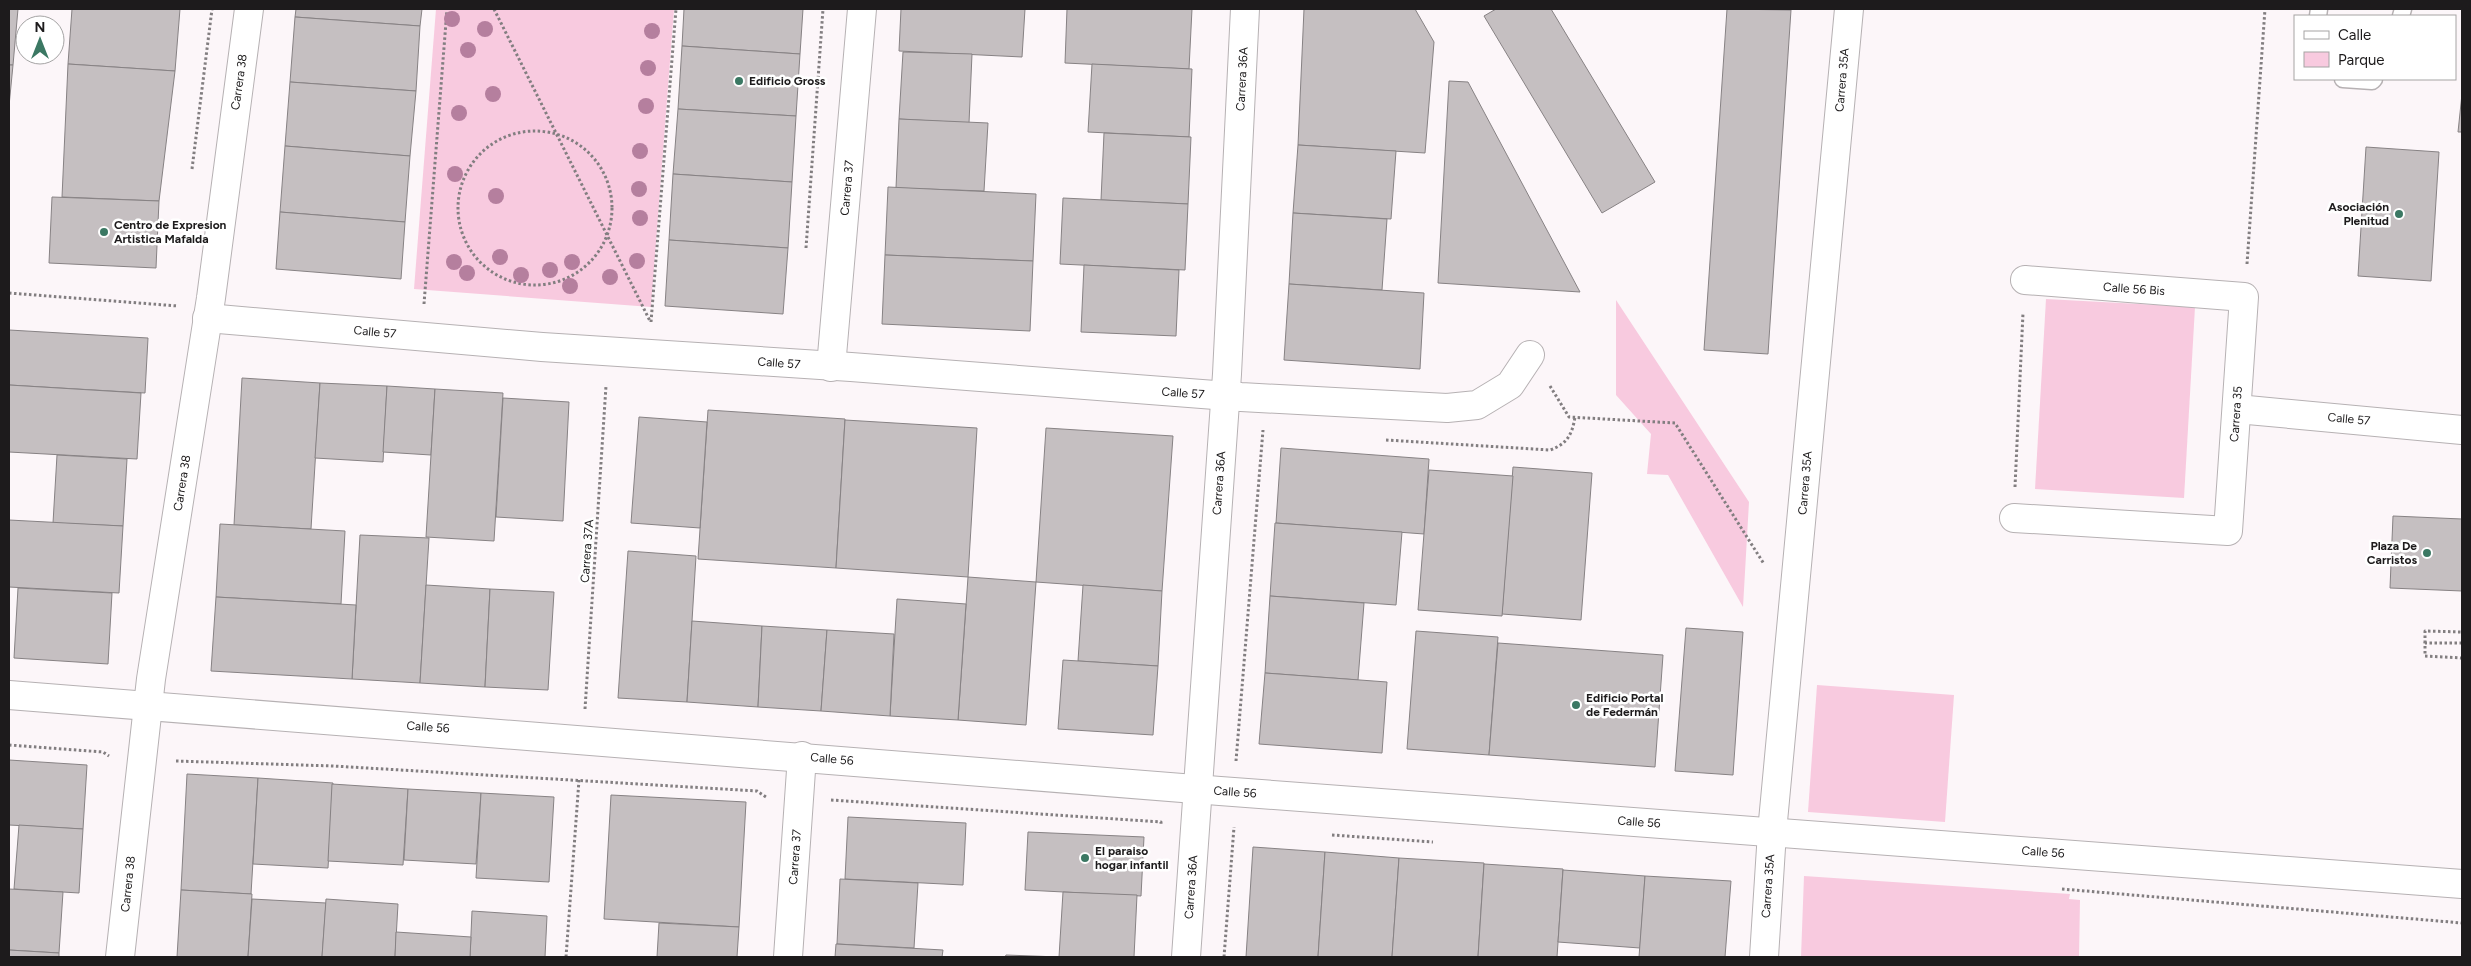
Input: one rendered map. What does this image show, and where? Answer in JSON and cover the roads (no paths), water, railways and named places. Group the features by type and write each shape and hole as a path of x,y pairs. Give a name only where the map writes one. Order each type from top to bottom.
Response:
{"street":[{"name":"Carrera 38","path":"120,957 148,706 207,318 249,9"},
{"name":"Carrera 37","path":"831,367 862,9"},
{"name":"Carrera 36A","path":"1186,957 1226,396 1245,9"},
{"name":"Carrera 35A","path":"1764,957 1772,832 1849,9"},
{"name":"Calle 56 Bis","path":"2024,280 2244,297"},
{"name":"Carrera 35","path":"2014,518 2228,531 2244,297"},
{"name":"Calle 57","path":"207,318 542,347 1226,396 1447,408 1477,406 1510,385 1530,355"},
{"name":"Calle 57","path":"2237,409 2462,430"},
{"name":"Calle 56","path":"9,695 802,756 1198,789 2462,884"},
{"name":"Carrera 37","path":"788,957 802,756"}],"lane":[{"path":"2358,80 2373,80"}],"place":[{"name":"Edificio Gross","path":"739,81"},
{"name":"Asociación Plenitud","path":"2399,214"},
{"name":"Centro de Expresion Artistica Mafalda","path":"104,232"},
{"name":"Plaza De Carristos","path":"2427,553"},
{"name":"Edificio Portal de Federmán","path":"1576,705"},
{"name":"El paraiso hogar infantil","path":"1085,858"}]}
